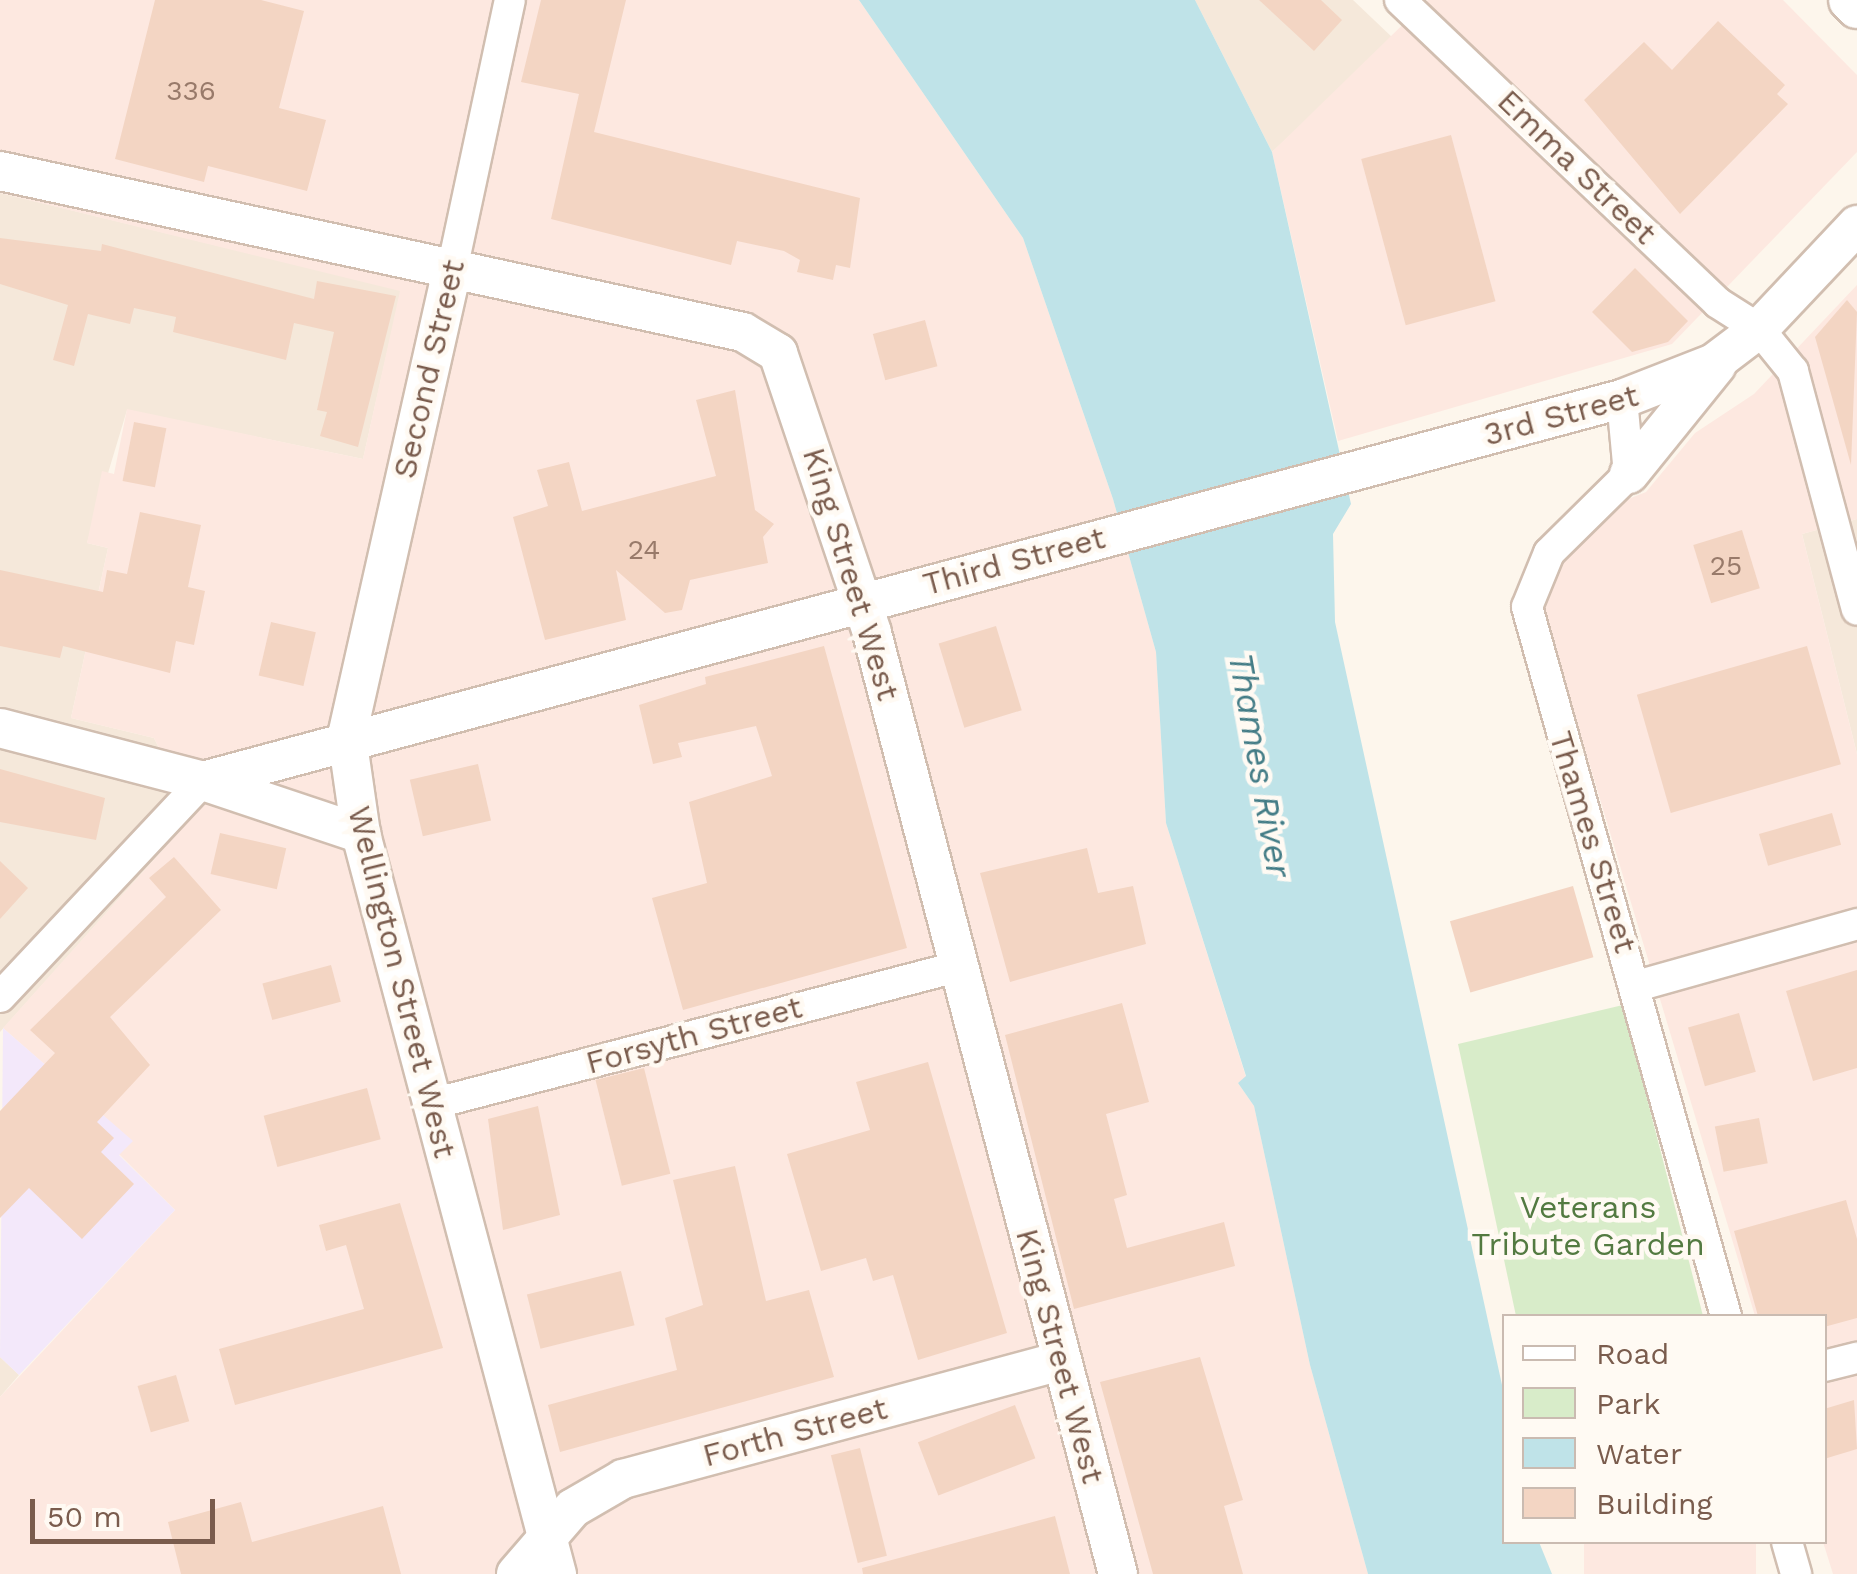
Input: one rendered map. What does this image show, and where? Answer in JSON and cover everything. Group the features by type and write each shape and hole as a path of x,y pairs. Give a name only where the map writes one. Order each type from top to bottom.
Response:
{"main road":[{"path":"1850,0 1857,7"}],"street":[{"name":"Second Street","path":"347,737 510,0"},
{"name":"Emma Street","path":"1400,0 1718,303 1759,329 1793,371 1857,610"},
{"name":"King Street West","path":"0,171 762,338 794,382 859,600 1118,1574"},
{"path":"1629,474 1724,355 1759,329 1857,226"},
{"name":"3rd Street","path":"1392,461 1684,381 1724,355"},
{"path":"1622,399 1629,474"},
{"name":"Third Street","path":"347,737 1392,461"},
{"name":"Thames Street","path":"1629,474 1549,553 1527,607 1637,986 1725,1314"},
{"path":"0,728 203,781 361,834"},
{"path":"0,997 203,781 347,737"},
{"name":"Wellington Street West","path":"347,737 361,834 553,1556"},
{"path":"1637,986 1857,924"},
{"name":"Forsyth Street","path":"432,1104 957,967"},
{"path":"1827,1365 1857,1358"},
{"name":"Forth Street","path":"516,1574 553,1556 573,1508 624,1479 1061,1361"},
{"path":"1788,1544 1796,1574"}],"shaded area":[{"path":"0,0 859,0 1023,238 1113,499 1156,652 1166,823 1246,1077 1238,1083 1254,1106 1310,1365 1368,1574 0,1574 0,1397 175,1210 119,1154 132,1141 3,1028 193,816 154,738 71,718 108,548 87,543 102,471 114,474 127,409 363,459 400,291 0,193"},
{"path":"1195,0 1353,0 1394,39 1272,152"},
{"path":"1428,0 1783,0 1857,75 1857,152 1672,344 1338,441 1272,152"},
{"path":"0,193 401,290 363,459 127,410 87,543 108,548 71,718 154,738 193,816 0,1032"},
{"path":"1857,285 1857,519 1802,534 1857,754 1857,1574 1833,1574 1824,1544 1827,1544 1827,1314 1754,1314 1543,609 1545,577 1613,505 1646,492 1695,433 1754,394"},
{"path":"1857,519 1857,754 1802,534"},
{"path":"3,1028 133,1141 119,1155 175,1210 19,1375 0,1357"},
{"path":"0,1357 19,1375 0,1397"},
{"path":"1584,1544 1756,1544 1756,1574 1584,1574"}],"green space":[{"name":"Veterans Tribute Garden","path":"1623,1005 1702,1314 1516,1314 1458,1044"}],"water":[{"name":"Thames River","path":"859,0 1195,0 1272,152 1351,504 1333,534 1335,622 1502,1385 1502,1544 1540,1544 1552,1574 1368,1574 1310,1365 1254,1106 1238,1083 1246,1076 1166,823 1156,652 1113,499 1023,238"}],"building":[{"path":"155,0 261,0 304,11 279,108 326,120 307,191 208,166 204,182 115,159"},
{"path":"541,0 626,0 594,132 860,198 850,268 836,265 833,280 797,272 800,260 784,251 737,241 731,265 551,219 579,94 521,82"},
{"path":"1259,0 1321,0 1342,20 1314,51"},
{"path":"1718,21 1785,85 1777,94 1788,104 1680,214 1584,100 1644,42 1672,70"},
{"path":"1451,135 1496,301 1406,325 1361,159"},
{"path":"0,238 101,251 102,244 314,299 317,281 396,296 358,447 320,436 327,412 317,410 334,332 294,323 286,360 173,332 176,317 134,308 130,324 88,314 74,366 53,360 68,305 0,284"},
{"path":"1635,268 1688,321 1668,342 1632,352 1592,312"},
{"path":"1847,300 1857,312 1851,465 1815,337"},
{"path":"925,320 937,366 885,380 873,334"},
{"path":"735,390 755,510 774,524 763,537 768,563 690,580 682,610 665,613 616,570 626,620 545,640 513,517 548,506 537,470 569,462 582,511 716,476 696,400"},
{"path":"134,422 166,428 155,487 123,481"},
{"path":"140,512 201,525 188,587 205,591 194,645 176,641 170,673 63,646 60,658 0,646 0,570 103,592 107,570 127,574"},
{"path":"1742,530 1760,588 1711,603 1693,545"},
{"path":"271,622 316,632 303,686 259,676"},
{"path":"996,626 1022,710 964,728 939,644"},
{"path":"824,646 907,948 683,1010 652,898 707,883 689,802 772,776 756,726 678,743 682,757 653,764 639,705 706,684 705,677"},
{"path":"1807,646 1841,764 1671,813 1637,695"},
{"path":"478,764 491,821 423,836 410,780"},
{"path":"0,769 105,798 96,840 0,822"},
{"path":"1832,813 1841,845 1768,866 1759,834"},
{"path":"220,833 286,848 277,889 211,874"},
{"path":"1087,848 1098,893 1133,886 1146,944 1010,982 980,873"},
{"path":"174,857 221,910 110,1017 150,1065 97,1122 114,1138 101,1152 134,1184 82,1239 29,1188 0,1218 0,1111 55,1053 30,1030 166,897 149,878"},
{"path":"0,861 28,888 0,919"},
{"path":"1573,886 1593,957 1470,992 1450,921"},
{"path":"331,965 341,1002 272,1020 262,983"},
{"path":"1857,970 1857,1068 1813,1081 1786,991"},
{"path":"1122,1003 1149,1102 1106,1114 1127,1195 1114,1199 1127,1248 1224,1222 1235,1266 1074,1309 1005,1035"},
{"path":"1739,1013 1756,1072 1705,1086 1688,1028"},
{"path":"928,1062 1007,1333 918,1360 893,1275 873,1281 866,1258 821,1271 787,1154 870,1130 856,1082"},
{"path":"644,1068 670,1174 622,1186 595,1080"},
{"path":"367,1088 381,1139 277,1167 264,1116"},
{"path":"538,1106 560,1215 503,1230 488,1119"},
{"path":"1759,1118 1768,1163 1724,1172 1715,1127"},
{"path":"735,1166 766,1301 809,1290 834,1377 560,1452 548,1405 677,1370 665,1318 703,1305 673,1180"},
{"path":"1846,1200 1857,1239 1857,1318 1827,1326 1827,1314 1757,1314 1734,1231"},
{"path":"400,1203 443,1348 235,1405 219,1349 364,1309 346,1245 326,1251 319,1225"},
{"path":"621,1271 635,1325 540,1349 527,1294"},
{"path":"1200,1357 1243,1500 1224,1506 1243,1574 1153,1574 1100,1382"},
{"path":"176,1375 189,1421 151,1432 138,1386"},
{"path":"1854,1400 1857,1449 1827,1458 1827,1408"},
{"path":"1015,1405 1035,1458 938,1495 918,1442"},
{"path":"860,1448 887,1556 858,1563 831,1455"},
{"path":"241,1502 252,1542 383,1506 401,1574 181,1574 168,1522"},
{"path":"1055,1516 1070,1574 863,1574 862,1568"}]}
